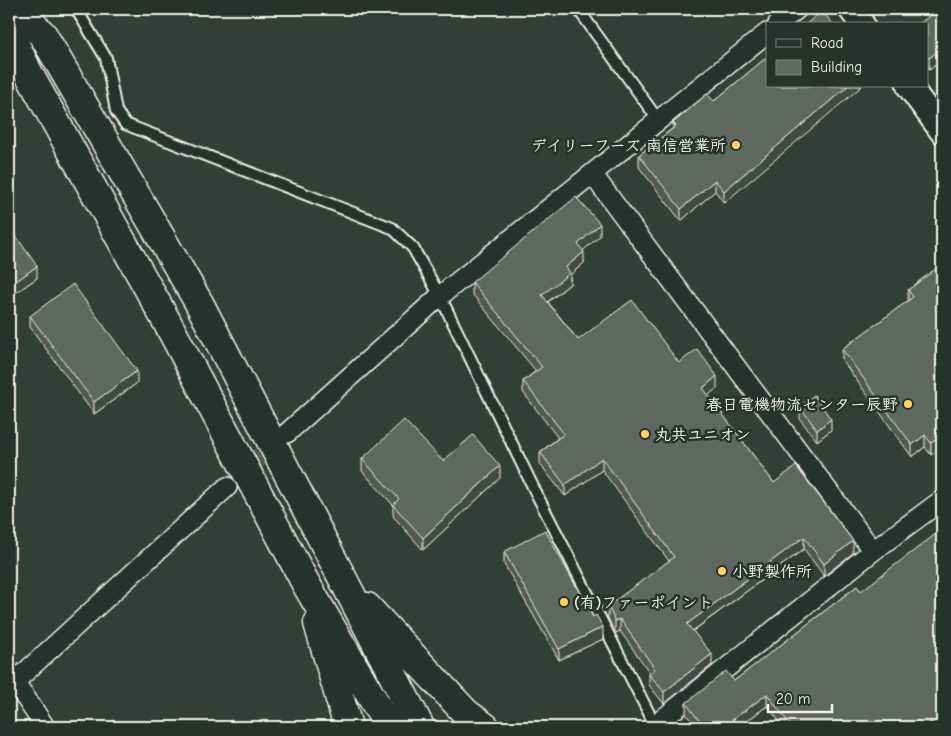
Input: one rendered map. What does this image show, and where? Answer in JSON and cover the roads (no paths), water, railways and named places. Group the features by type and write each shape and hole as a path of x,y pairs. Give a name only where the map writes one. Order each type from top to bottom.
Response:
{"highway":[{"path":"17,9 42,22 199,303 420,727"},
{"path":"9,32 19,68 167,322 306,584 389,727"},
{"path":"344,582 466,713 485,727"},
{"path":"306,584 348,727"}],"street":[{"path":"780,22 796,9"},
{"path":"851,9 861,22"},
{"path":"287,433 440,296 593,175 766,34"},
{"path":"910,88 942,131"},
{"path":"593,175 873,551"},
{"path":"45,727 11,680 227,488"},
{"path":"655,726 873,551 942,500"}],"lane":[{"path":"76,9 106,58 116,111 125,124 392,228 413,248 440,296 537,494 655,726"},
{"path":"578,9 659,121"}],"tunnel":[{"path":"227,487 280,439"}],"place":[{"name":"デイリーフーズ 南信営業所","path":"736,145"},
{"name":"春日電機物流センター辰野","path":"908,404"},
{"name":"丸共ユニオン","path":"645,434"},
{"name":"小野製作所","path":"722,571"},
{"name":"(有)ファーポイント","path":"564,602"}]}
